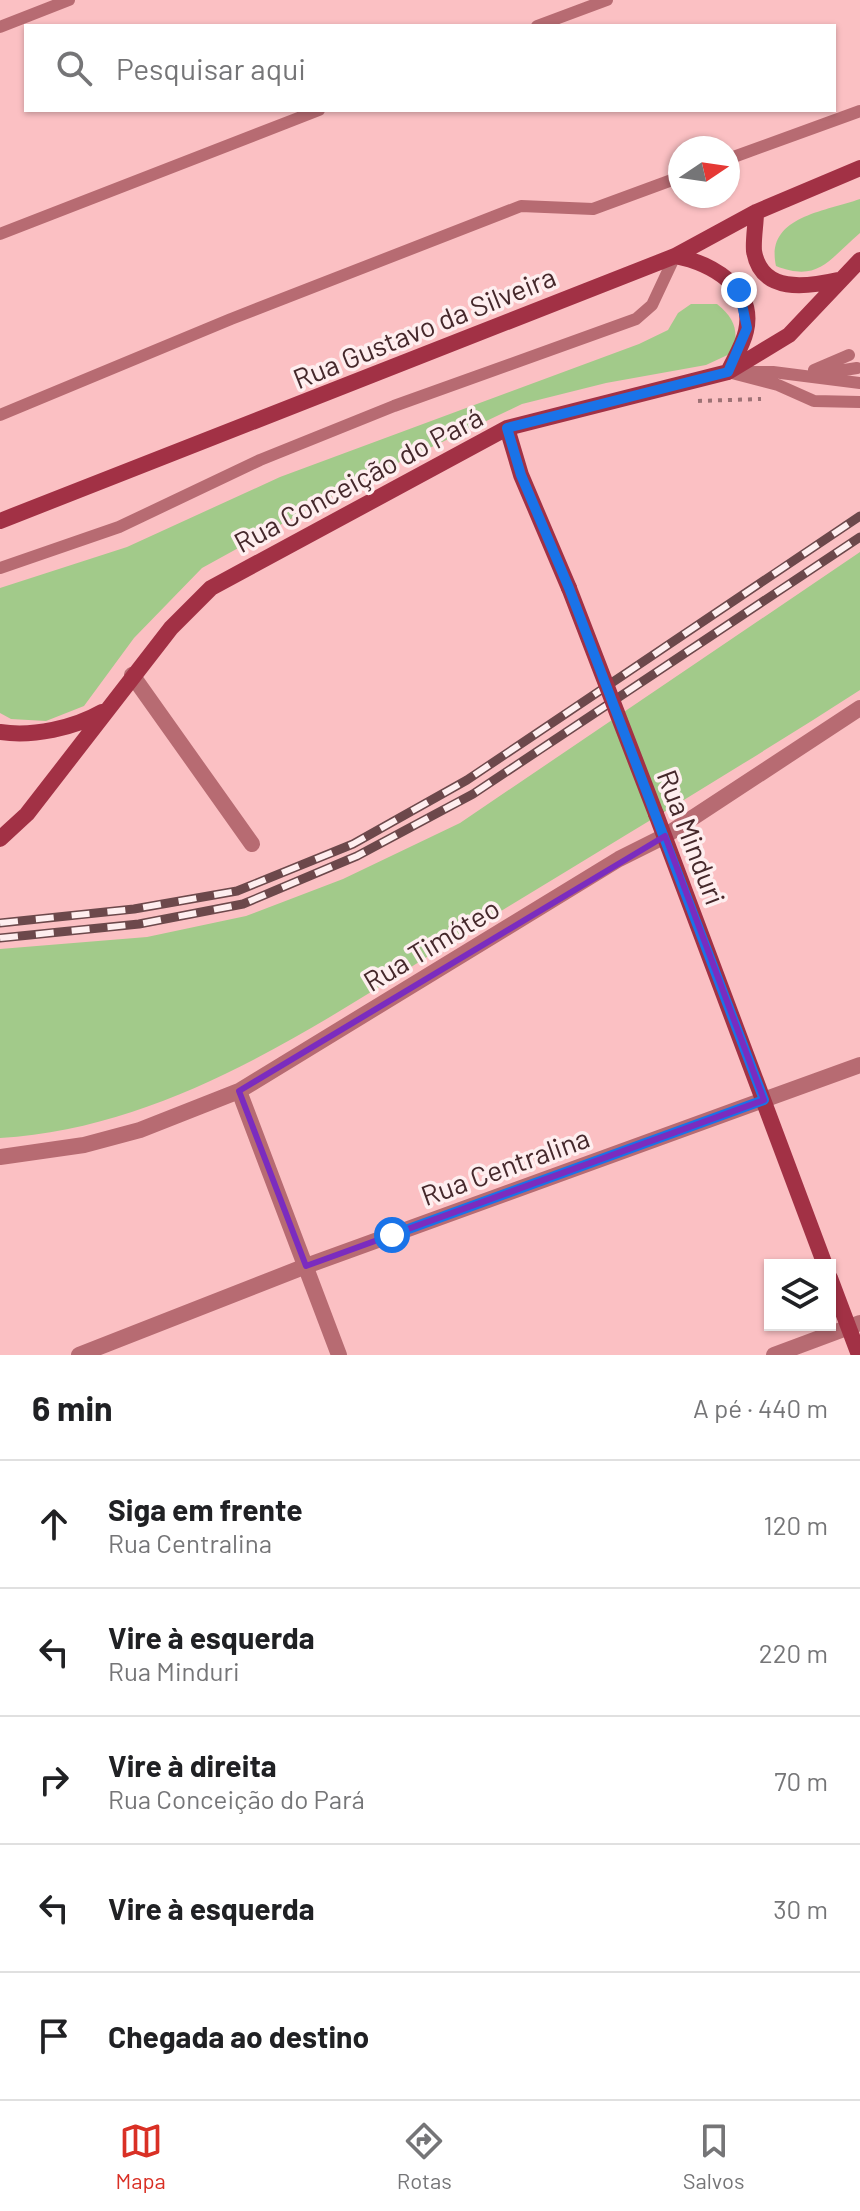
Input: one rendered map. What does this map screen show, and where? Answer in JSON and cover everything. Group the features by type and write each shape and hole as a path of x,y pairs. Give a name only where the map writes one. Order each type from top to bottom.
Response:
{"main road":[{"name":"Rua Gustavo da Silveira","path":"0,521 675,256 756,212 860,168"},
{"path":"756,212 754,252 765,274 788,287 838,280"},
{"path":"675,256 701,261 739,290 747,328 728,372"},
{"name":"Rua Conceição do Pará","path":"0,839 27,814 46,785 112,706 132,675 171,628 211,588 507,428 728,372 789,335 860,260"},
{"name":"Rua Minduri","path":"507,428 521,475 569,588 665,836 823,1259"},
{"path":"0,533 25,512"},
{"path":"0,732 18,735 83,722 112,706"},
{"path":"836,1290 854,1325 859,1355"}],"street":[{"path":"132,675 252,844"},
{"name":"Rua Timóteo","path":"0,1157 84,1145 140,1130 239,1091 619,859 665,836 860,708"},
{"name":"Rua Centralina","path":"79,1355 306,1266 860,1065"},
{"path":"239,1091 339,1355"},
{"path":"774,1355 854,1325"}],"lane":[{"path":"0,27 69,0"},
{"path":"542,24 607,0"},
{"path":"740,155 860,111"},
{"path":"0,234 314,112"},
{"path":"0,415 231,319 521,206 593,209 668,181"},
{"path":"0,568 119,527 260,460 394,406 636,319 652,305 666,282 675,256"},
{"path":"796,377 849,355"},
{"path":"796,377 857,368"},
{"path":"728,372 773,372 860,383"},
{"path":"728,372 778,385 814,401 860,402"}],"highlighted area":[{"path":"665,836 764,1100 306,1266 239,1091"}],"green space":[{"path":"860,199 860,233 831,259 822,266 803,272 776,266 775,250 779,237 788,227 814,213"},
{"path":"691,304 717,304 728,315 736,337 734,352 706,365 606,383 522,404 358,482 202,568 134,638 84,706 46,721 11,719 0,713 0,588 127,547 280,477 639,344 668,330 678,313"},
{"path":"860,552 860,690 378,988 258,1057 196,1087 133,1112 67,1129 0,1138 0,949 147,937 246,916 343,879 460,823"}],"railway":[{"path":"0,923 134,909 237,891 353,844 467,780 860,516"},
{"path":"0,938 139,924 243,904 357,856 473,794 860,537"}],"route":[{"path":"392,1235 764,1100 569,588 511,450 507,428 728,372 747,328 739,290"}]}
